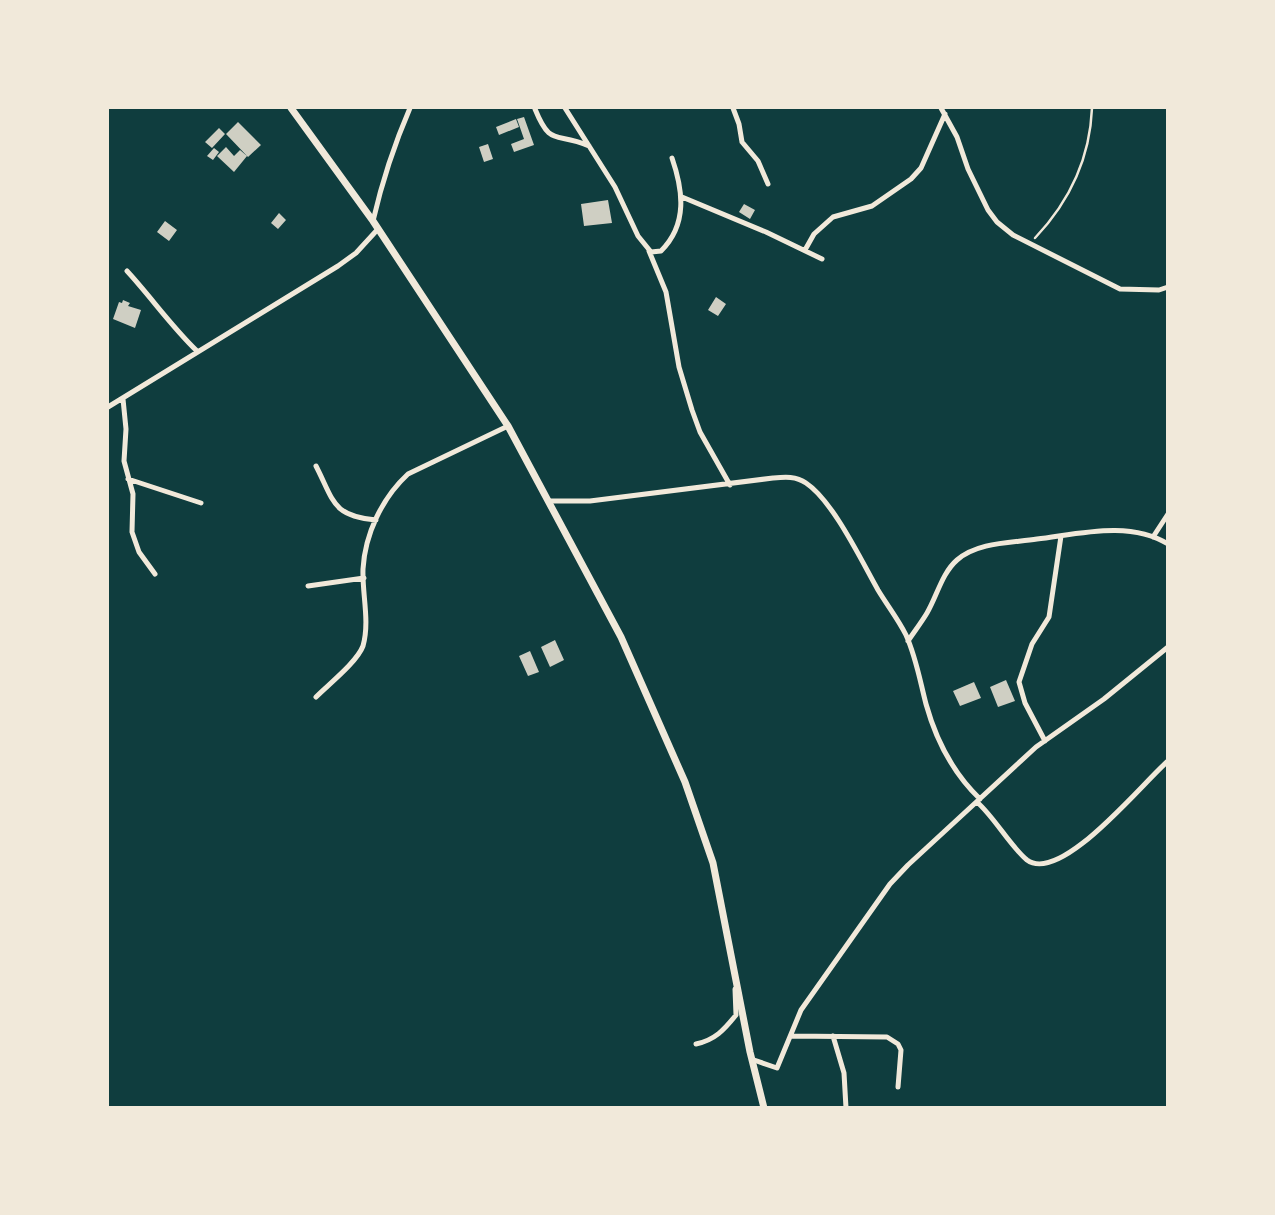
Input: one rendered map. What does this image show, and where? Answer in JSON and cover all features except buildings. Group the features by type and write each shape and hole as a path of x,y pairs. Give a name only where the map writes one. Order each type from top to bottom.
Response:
{"street":[{"path":"290,108 373,221 508,426 550,501 621,637 686,782 713,863 735,977 764,1108"},
{"path":"373,221 393,149 410,108"},
{"path":"564,108 615,186 638,236 649,250 667,298 679,367 692,410 700,432 730,485"},
{"path":"733,108 742,142 758,160 768,184"},
{"path":"941,108 957,137 968,168 988,210 997,222 1008,231 1120,289 1159,290 1168,287"},
{"path":"534,109 543,129 549,136 575,140 590,147"},
{"path":"805,250 814,234 833,216 872,206 911,179 922,168 945,114"},
{"path":"649,250 656,253 661,251 674,234 679,220 682,197 680,182 672,158"},
{"path":"682,197 727,214 822,259"},
{"path":"108,408 338,266 356,253 378,229"},
{"path":"127,271 197,352"},
{"path":"123,399 126,429 124,461 132,494 134,542 155,574"},
{"path":"316,697 352,662 362,648 365,633 364,578 366,547 376,520 396,486 408,474 508,426"},
{"path":"316,466 335,505 341,511 357,518 376,520"},
{"path":"550,501 590,501 791,477 805,482 818,493 843,530 908,641 921,679 926,705 943,748 956,771 1028,861 1037,864 1048,864 1083,844 1151,775 1168,761"},
{"path":"128,479 201,503"},
{"path":"1153,537 1168,514"},
{"path":"908,641 927,613 944,577 956,560 970,552 1004,542 1062,536 1087,531 1121,532 1153,537 1168,544"},
{"path":"1045,741 1025,703 1019,682 1032,644 1050,617 1062,536"},
{"path":"308,586 364,578"},
{"path":"754,1060 777,1068 802,1010 890,884 935,839 1045,741 1104,699 1168,647"},
{"path":"696,1044 709,1041 719,1035 736,1016 735,977"},
{"path":"791,1036 887,1037 898,1044 901,1059 898,1087"},
{"path":"833,1036 844,1073 846,1108"}],"path":[{"path":"1030,243 1049,223 1071,190 1081,169 1092,108"}]}
